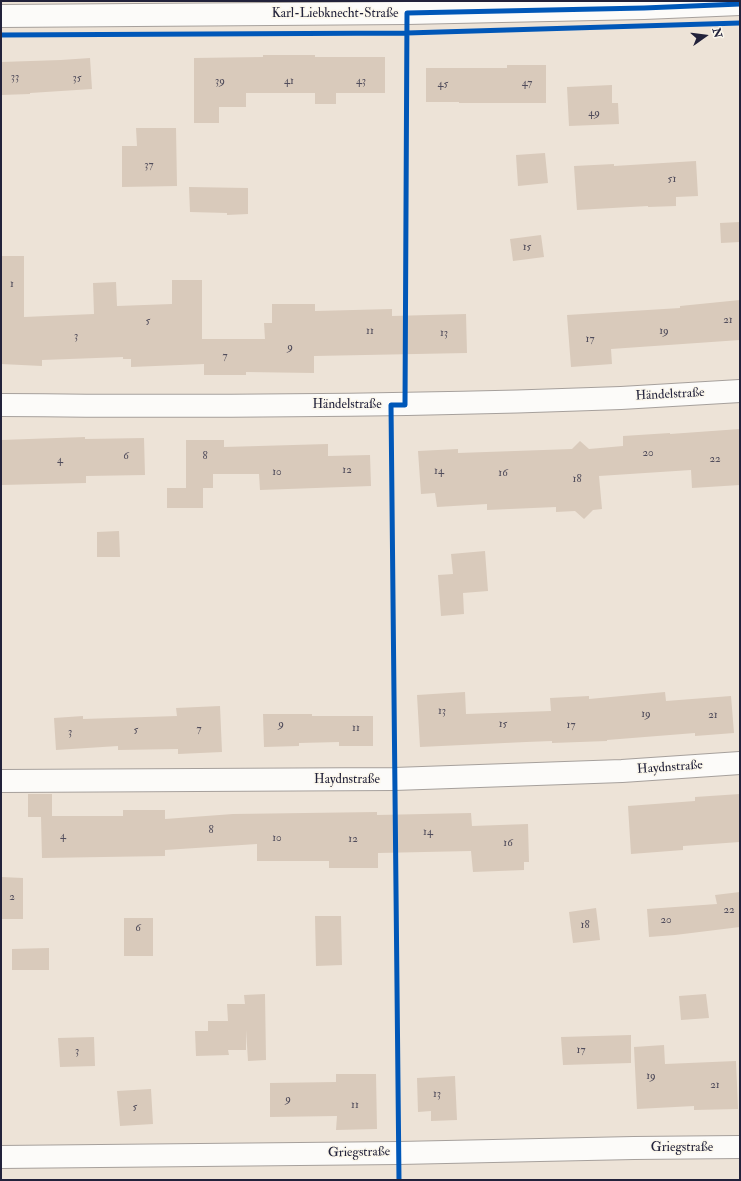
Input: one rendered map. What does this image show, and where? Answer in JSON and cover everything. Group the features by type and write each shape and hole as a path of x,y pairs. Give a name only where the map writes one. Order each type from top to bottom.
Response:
{"street":[{"name":"Karl-Liebknecht-Straße","path":"1,16 414,13 644,8 740,4"},
{"name":"Händelstraße","path":"1,405 108,406 405,404 623,398 740,391"},
{"name":"Haydnstraße","path":"1,781 394,780 622,771 740,763"},
{"name":"Griegstraße","path":"1,1158 740,1147"}],"building":[{"path":"263,55 385,57 385,93 336,93 336,104 315,104 315,93 246,93 246,107 219,107 219,123 194,123 194,58 263,57"},
{"path":"90,58 92,89 1,95 1,62"},
{"path":"507,65 546,65 546,103 426,102 426,68 507,68"},
{"path":"612,85 612,103 618,103 619,124 569,126 567,87"},
{"path":"136,128 176,128 177,186 122,187 122,146 137,146"},
{"path":"545,153 548,183 518,186 516,155"},
{"path":"696,161 698,196 676,197 676,206 577,210 574,166 614,164 614,166"},
{"path":"189,187 248,188 248,214 227,215 227,213 190,212"},
{"path":"740,222 740,242 721,243 720,223"},
{"path":"541,235 544,257 513,261 510,239"},
{"path":"1,256 24,256 24,317 94,314 93,283 116,282 117,306 172,304 172,280 202,280 202,339 265,339 264,323 272,323 272,304 315,304 315,311 392,309 392,316 466,314 467,353 314,356 314,373 246,372 246,375 204,375 204,364 131,367 131,359 123,359 123,357 42,360 42,366 1,364"},
{"path":"740,300 740,340 611,349 612,364 571,367 567,315 680,308 680,306"},
{"path":"740,429 740,485 692,488 691,470 599,476 602,509 593,510 584,519 575,511 556,512 556,507 487,510 487,504 437,507 435,493 421,494 418,451 458,449 458,453 572,449 580,441 589,449 623,446 623,436"},
{"path":"85,437 85,439 144,438 145,475 86,476 86,483 1,485 1,440"},
{"path":"186,440 224,440 224,447 328,444 328,456 370,455 371,486 260,490 259,474 213,474 213,488 203,488 203,508 167,508 167,488 186,488"},
{"path":"119,531 120,557 97,557 97,532"},
{"path":"485,551 488,591 463,593 464,614 441,616 438,575 453,574 451,554"},
{"path":"465,692 466,714 551,711 550,698 589,696 589,699 665,692 666,701 731,696 734,733 695,736 695,733 607,741 552,743 552,741 420,747 417,695"},
{"path":"220,706 222,752 178,754 178,749 118,750 118,746 56,750 54,718 83,716 83,719 177,716 176,708"},
{"path":"263,714 373,716 373,746 339,746 339,742 299,743 299,746 264,747"},
{"path":"28,794 52,794 52,816 123,816 123,810 165,810 165,819 233,814 377,812 377,815 471,813 472,826 528,824 529,862 524,862 524,870 473,872 471,851 378,853 378,868 329,868 329,861 257,861 257,844 165,850 165,856 42,858 41,817 28,817"},
{"path":"740,794 740,842 683,846 683,850 631,854 628,806 695,801 695,797"},
{"path":"1,877 23,878 23,919 1,919"},
{"path":"740,892 740,927 649,937 647,909 717,904 715,895"},
{"path":"596,908 600,940 573,943 569,912"},
{"path":"315,916 341,916 342,965 316,966"},
{"path":"124,918 153,918 153,956 124,956"},
{"path":"49,948 49,970 12,970 12,949"},
{"path":"265,994 266,1060 248,1061 246,1030 246,1050 228,1050 229,1055 196,1056 195,1031 208,1031 208,1021 228,1021 227,1004 245,1004 244,995"},
{"path":"706,994 709,1018 681,1020 679,996"},
{"path":"631,1035 631,1063 563,1065 561,1037"},
{"path":"94,1037 95,1066 60,1067 58,1038"},
{"path":"664,1045 665,1064 736,1061 738,1109 694,1110 694,1106 637,1109 634,1047"},
{"path":"336,1074 376,1074 377,1129 336,1130 337,1116 270,1117 270,1083 336,1082"},
{"path":"455,1076 457,1120 431,1121 431,1111 418,1112 417,1078"},
{"path":"151,1089 153,1124 120,1126 117,1091"}],"cycle path":[{"path":"399,1180 391,405 405,405 407,13 644,8 740,4"},
{"path":"1,35 407,33 740,23"}]}
